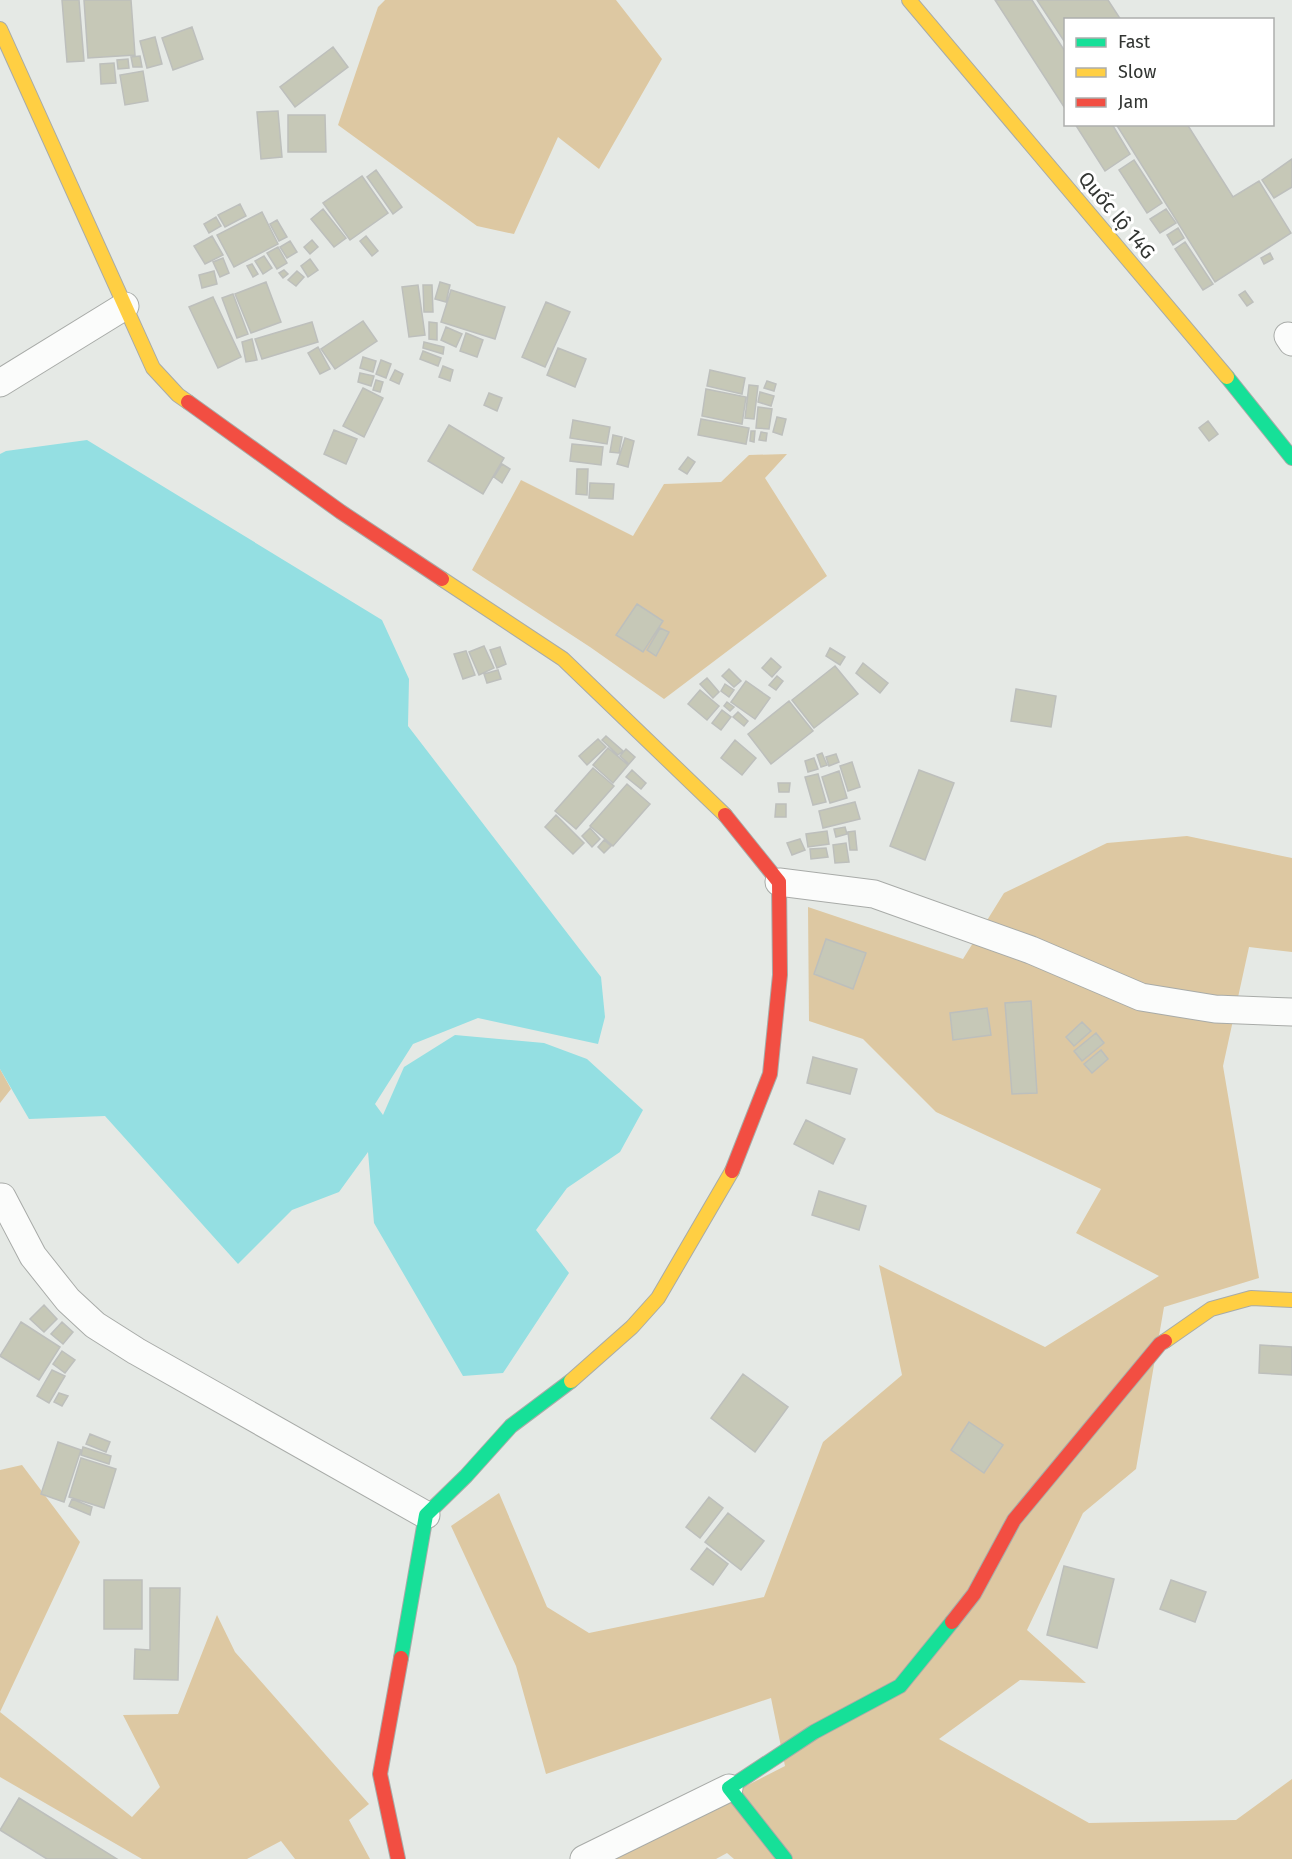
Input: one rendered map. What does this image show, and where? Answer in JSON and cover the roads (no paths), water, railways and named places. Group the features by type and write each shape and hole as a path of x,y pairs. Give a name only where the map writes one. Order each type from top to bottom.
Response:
{"street":[{"name":"Quốc lộ 14G","path":"909,0 1199,342 1292,458"},
{"path":"0,29 153,368 178,395 342,512 563,659 719,808 779,882 780,975 770,1074 731,1173 658,1298 632,1327 568,1383 511,1426 466,1476 426,1515 380,1774 398,1859"},
{"path":"0,383 124,306"},
{"path":"779,882 874,894 1031,950 1141,997 1215,1009 1292,1012"},
{"path":"2,1197 33,1256 68,1300 95,1325 147,1357 426,1515"},
{"path":"584,1859 729,1788 814,1732 900,1686 974,1594 1014,1520 1160,1344 1211,1309 1251,1298 1292,1300"},
{"path":"729,1788 785,1859"}],"water":[{"path":"87,440 382,620 409,679 408,726 601,977 605,1017 598,1044 478,1018 413,1044 375,1104 383,1115 404,1067 455,1035 544,1043 587,1059 643,1110 620,1152 567,1188 536,1230 569,1273 503,1373 463,1376 374,1223 368,1152 339,1192 292,1210 238,1264 105,1116 29,1119 0,1069 0,454 6,451"}]}
